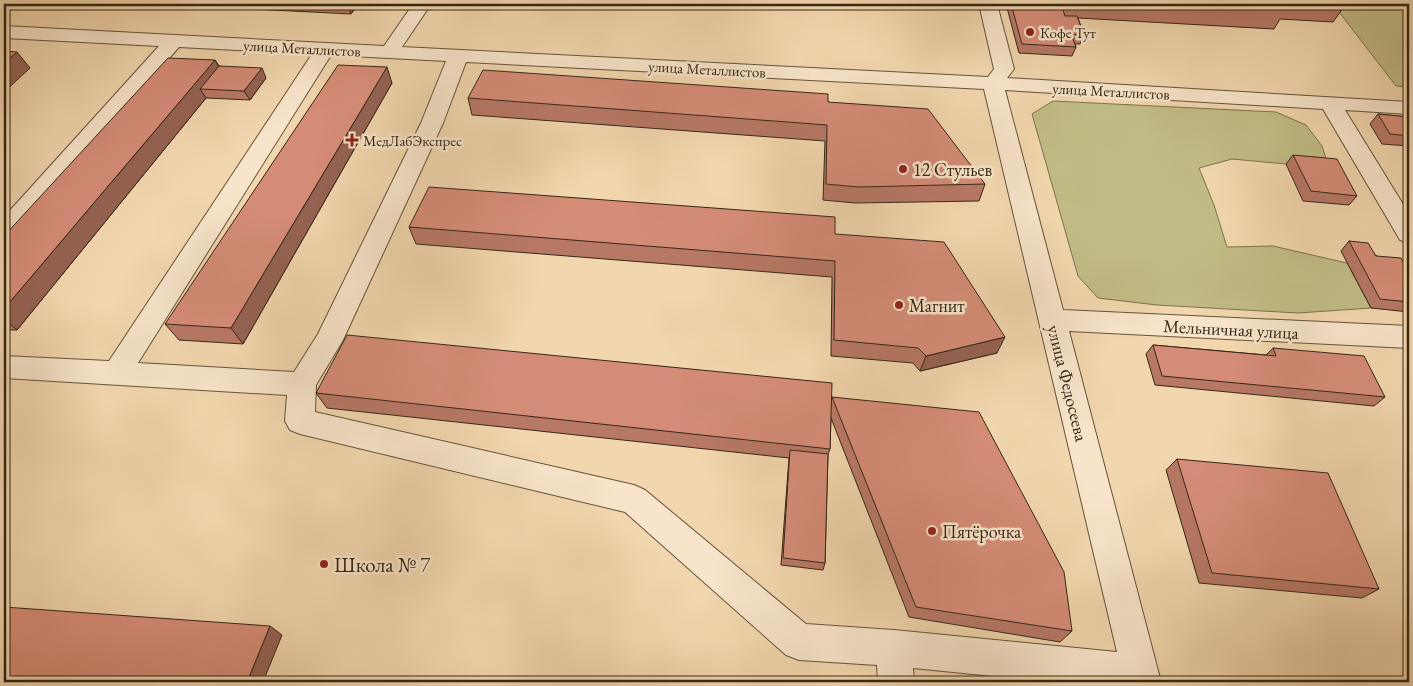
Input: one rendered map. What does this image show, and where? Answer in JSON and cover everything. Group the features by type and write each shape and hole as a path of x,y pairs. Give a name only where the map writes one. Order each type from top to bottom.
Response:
{"street":[{"path":"389,52 422,4"},
{"path":"988,4 1004,69 993,84"},
{"name":"улица Металлистов","path":"4,32 1409,108"},
{"path":"4,232 174,41"},
{"path":"117,373 325,49"},
{"path":"458,56 432,123 379,236 329,340 302,384 300,421 634,500 800,642 895,665 1142,678"},
{"name":"улица Федосеева","path":"993,84 1142,678"},
{"path":"1330,103 1409,234"},
{"name":"Мельничная улица","path":"1052,320 1409,338"},
{"path":"4,367 302,384"}],"shaded area":[{"path":"1333,4 1409,4 1409,87 1396,86"},
{"path":"1053,101 1276,112 1306,125 1322,146 1329,168 1232,159 1199,168 1214,205 1227,247 1273,246 1347,263 1371,308 1298,313 1157,305 1098,298 1078,276 1032,114"}],"building":[{"path":"1011,4 1061,4 1065,16 1077,16 1084,35 1071,34 1076,47 1022,44"},
{"path":"1232,4 1285,4 1288,7"},
{"path":"4,51 17,52 4,63"},
{"path":"168,58 215,60 4,309 4,236"},
{"path":"338,65 387,67 231,328 165,324"},
{"path":"219,66 262,68 244,91 200,89"},
{"path":"483,70 828,94 828,102 928,109 985,184 858,187 826,184 827,125 468,98"},
{"path":"1378,114 1409,117 1409,136 1390,134"},
{"path":"1293,155 1337,159 1357,196 1311,191"},
{"path":"429,187 835,217 835,234 944,242 1005,337 926,356 918,348 834,340 835,261 409,227"},
{"path":"1349,241 1368,243 1376,256 1401,258 1409,273 1409,302 1380,299"},
{"path":"347,335 832,383 830,449 316,393"},
{"path":"1153,345 1276,356 1273,348 1364,356 1385,397 1162,376"},
{"path":"832,397 979,412 1064,572 1072,631 916,607"},
{"path":"790,450 828,454 825,563 783,558"},
{"path":"1177,459 1328,473 1379,589 1212,573"},
{"path":"4,607 270,626 247,682 4,682"}],"place":[{"name":"Кофе Тут","path":"1030,32"},
{"name":"МедЛабЭкспрес","path":"352,140"},
{"name":"12 Стульев","path":"903,169"},
{"name":"Магнит","path":"899,305"},
{"name":"Пятёрочка","path":"932,531"},
{"name":"Школа № 7","path":"324,564"}]}
